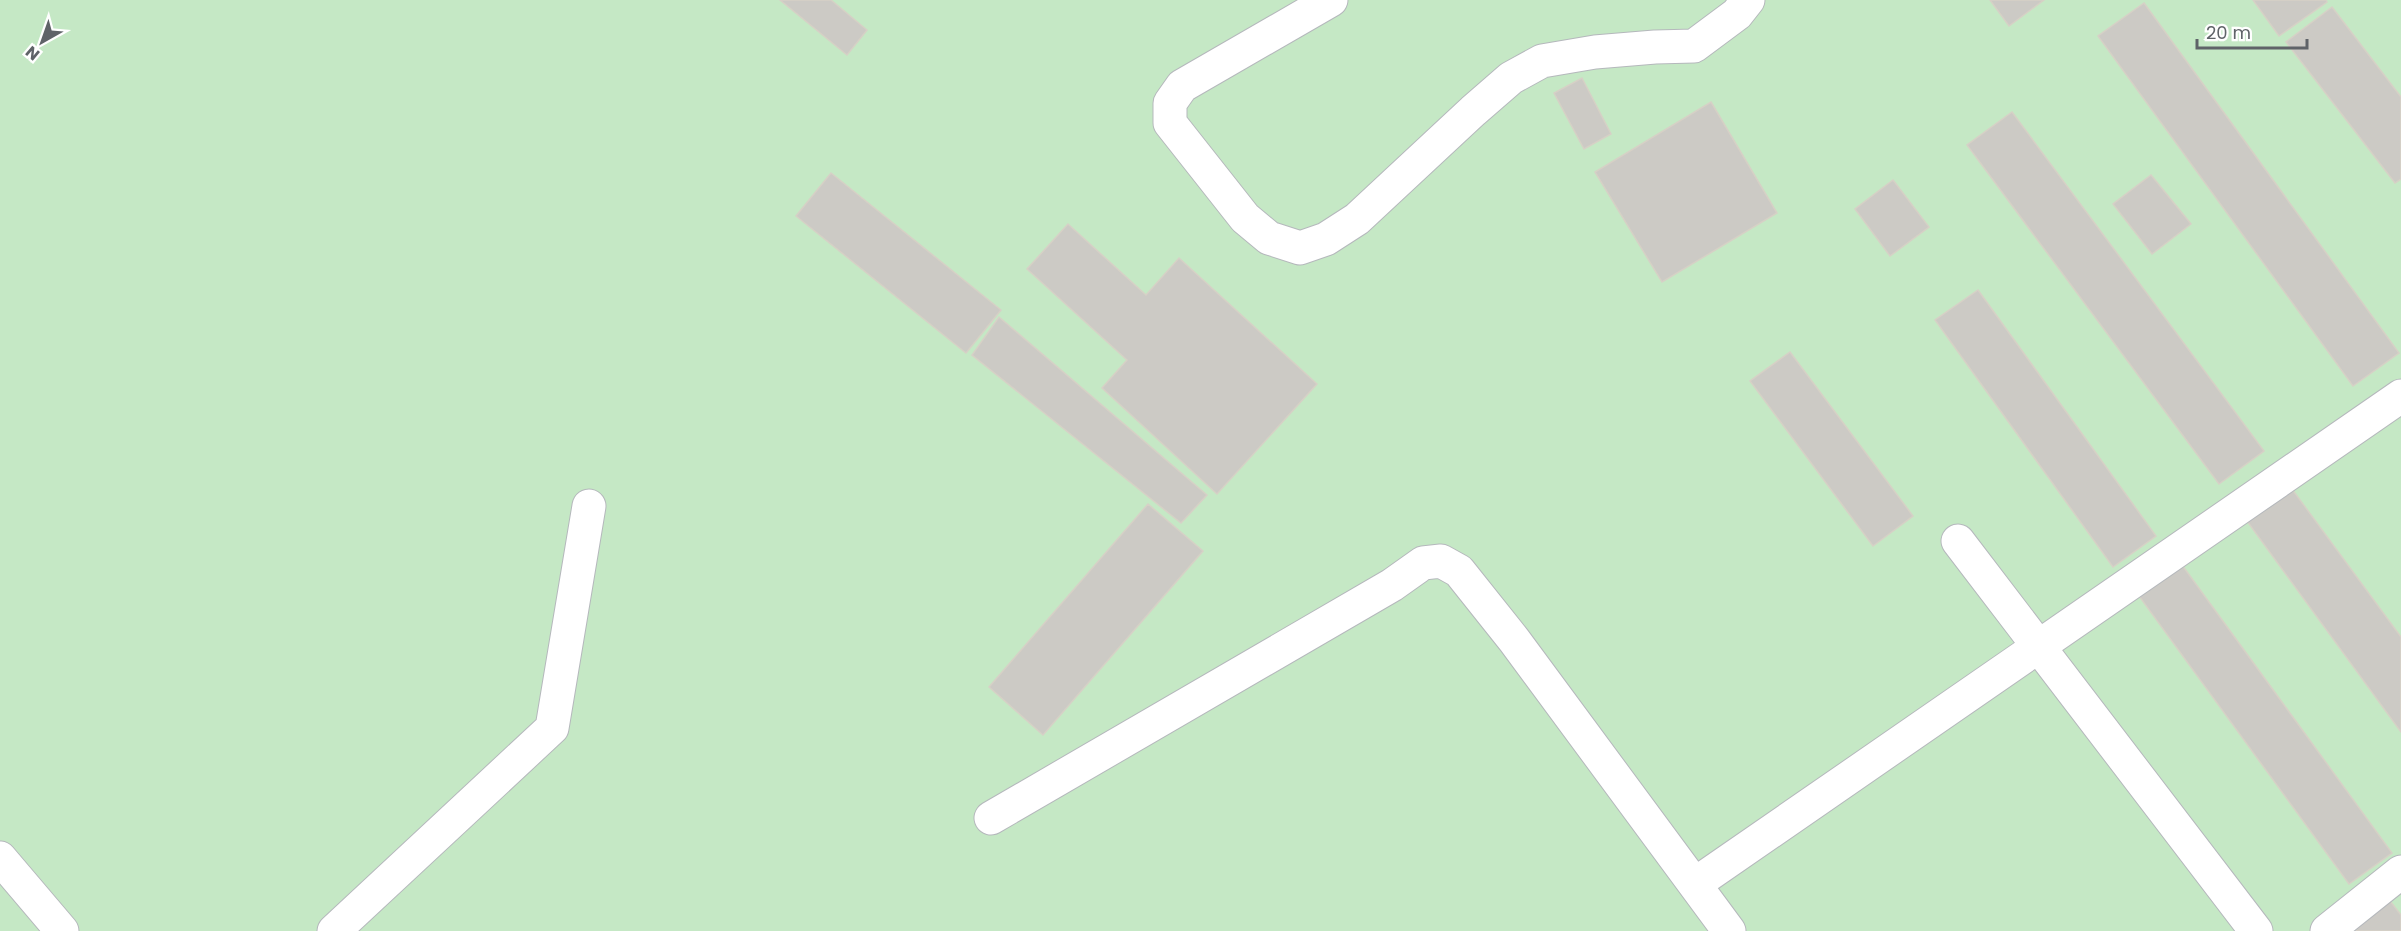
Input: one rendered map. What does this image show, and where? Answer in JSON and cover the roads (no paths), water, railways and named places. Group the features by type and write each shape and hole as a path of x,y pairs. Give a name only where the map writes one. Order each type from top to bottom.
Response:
{"lane":[{"path":"1330,0 1182,86 1170,103 1170,123 1245,218 1269,238 1300,248 1326,239 1357,219 1511,78 1542,61 1595,52 1654,46 1694,46 1737,14 1748,0"},
{"path":"1695,884 2401,396"},
{"path":"333,931 552,728 589,506"},
{"path":"1958,541 2256,931"},
{"path":"991,818 1392,585 1423,563 1442,561 1459,571 1500,623 1729,931"},
{"path":"0,858 62,931"},
{"path":"2327,931 2401,872"}]}
